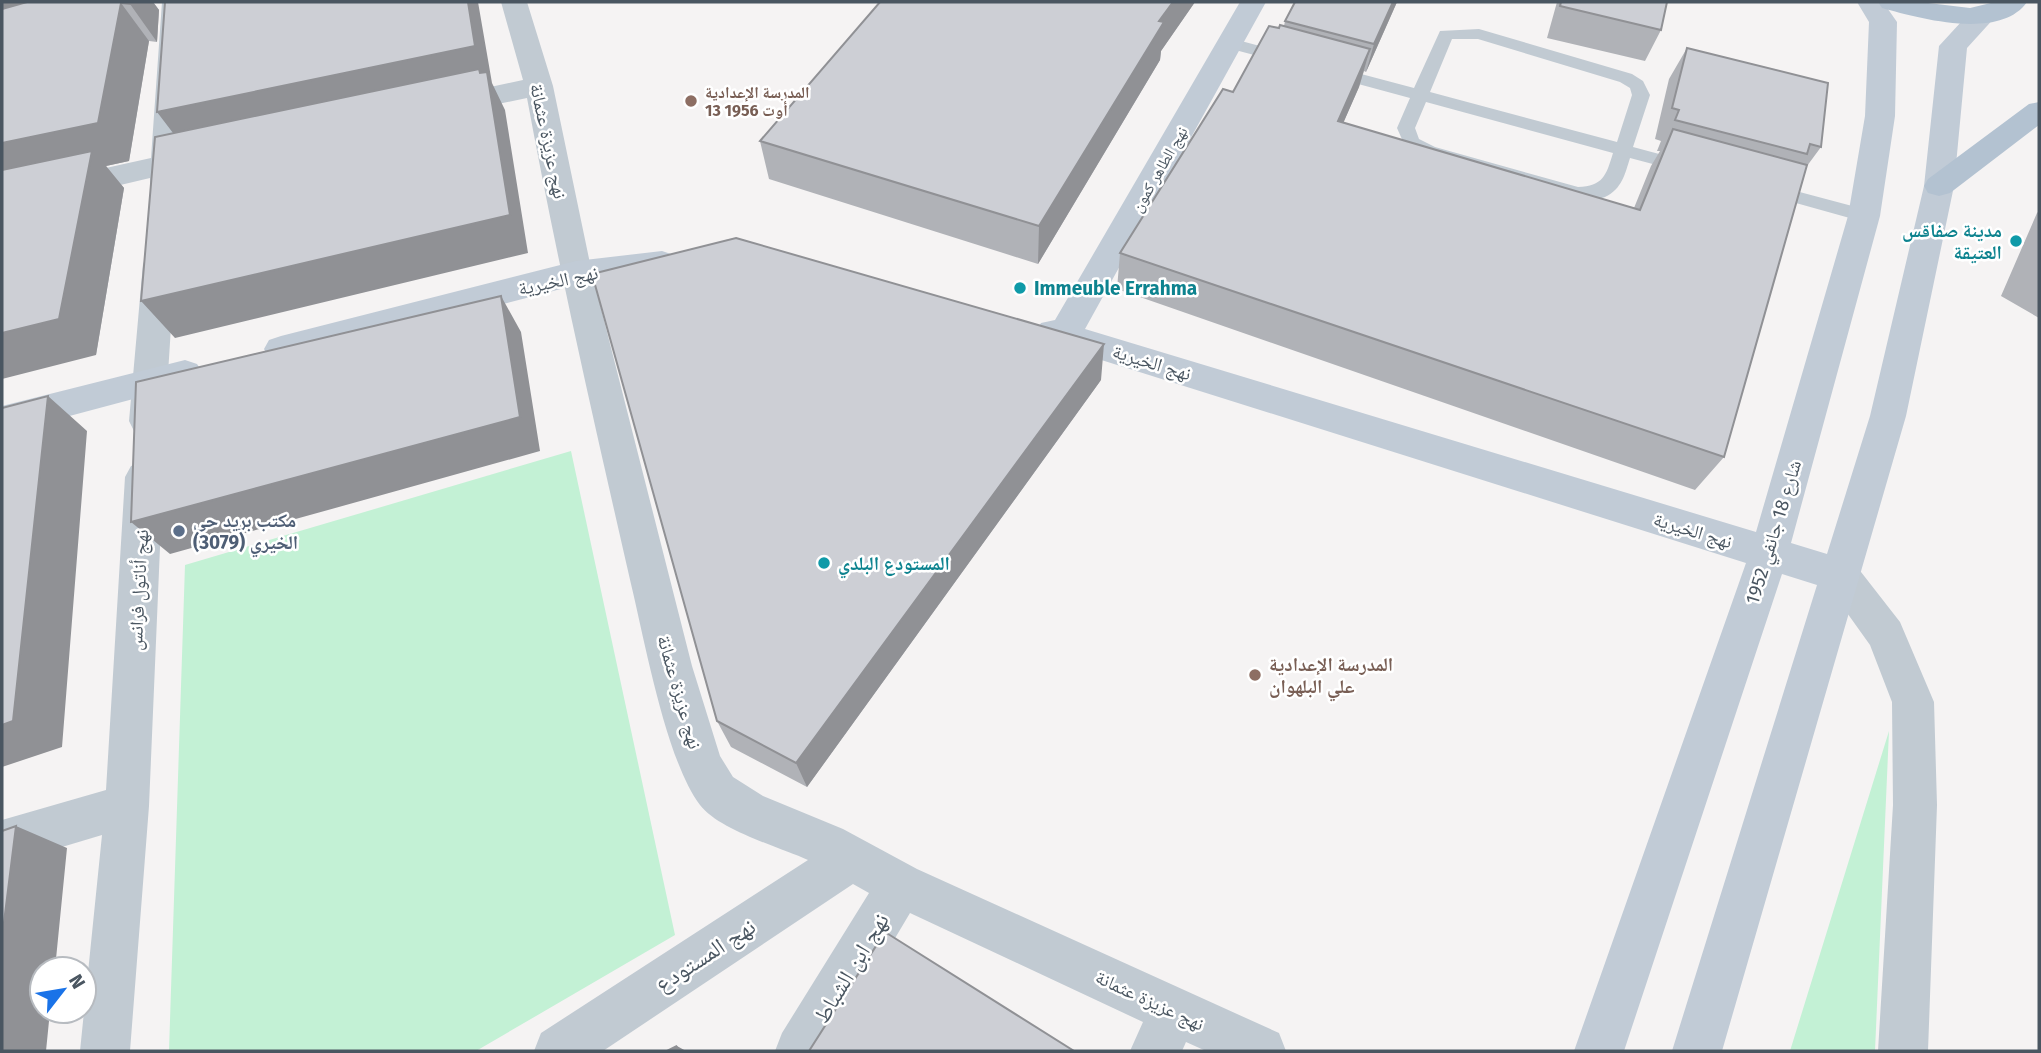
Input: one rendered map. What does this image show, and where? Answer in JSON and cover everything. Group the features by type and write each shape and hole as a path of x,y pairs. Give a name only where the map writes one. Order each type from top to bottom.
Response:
{"main road":[{"name":"نهج الطاهر كمون","path":"1064,335 1253,2"},
{"name":"شارع 18 جانفي 1952","path":"1599,1051 1769,554 1864,216 1880,116 1883,22 1870,2"},
{"path":"1891,2 1933,13 2000,9 2039,15"},
{"path":"1697,1051 1888,416 1939,186 1953,46 2000,9"},
{"path":"1939,186 2039,111"},
{"name":"نهج الخيرية","path":"255,355 576,273 691,260"},
{"name":"نهج الخيرية","path":"1025,326 1064,335 1840,575"},
{"path":"2,420 215,366"}],"street":[{"name":"نهج أناتول فرانس","path":"105,1051 127,806 149,383 167,164 175,2"},
{"name":"نهج عزيزة عثمانة","path":"514,2 539,86 576,273 671,666 701,765 717,792 731,802 852,858 1165,1032 1261,1051"},
{"path":"419,111 539,86"},
{"path":"2,202 220,153"},
{"path":"1840,575 1886,635 1913,702 1915,805 1903,1051"},
{"path":"2,842 127,806"},
{"name":"نهج المستودع","path":"559,1051 852,858"},
{"name":"نهج ابن الشباط","path":"800,1051 901,885"}],"lane":[{"path":"1446,34 1479,34 1626,78 1637,85 1641,95 1624,150 1613,182 1599,192 1578,193 1429,151 1411,142 1406,128 1446,34"},
{"path":"1230,43 1704,172"},
{"path":"1757,187 1864,216"}],"green space":[{"path":"571,451 675,935 476,1051 169,1051 185,565"},
{"path":"1889,731 1875,1051 1790,1051"}],"building":[{"path":"27,2 130,2 130,4 121,3 98,123 2,143 2,9"},
{"path":"165,2 468,2 475,46 157,112"},
{"path":"880,2 1173,2 1159,21 1164,22 1039,226 760,141"},
{"path":"1295,2 1393,2 1374,44 1285,21"},
{"path":"1561,2 1667,2 1661,30 1560,6"},
{"path":"1280,25 1370,49 1338,121 1640,210 1673,129 1807,165 1724,457 1120,253 1223,89 1233,92 1269,26 1279,28"},
{"path":"1687,48 1828,83 1821,147 1810,144 1807,154 1675,120 1679,110 1672,108"},
{"path":"479,69 480,73 487,72 510,215 141,301 155,137"},
{"path":"92,151 59,319 2,333 2,170"},
{"name":"المستودع البلدي","path":"736,238 1104,344 796,763 717,721 592,274"},
{"path":"501,296 520,417 131,522 136,382"},
{"path":"48,396 13,721 2,725 2,408"},
{"path":"16,826 2,938 2,831"},
{"path":"885,932 1074,1051 809,1051"}],"place":[{"name":"المدرسة الإعدادية 13 أوت 1956","path":"691,101"},
{"name":"مدينة صفاقس العتيقة","path":"2016,241"},
{"name":"Immeuble Errahma","path":"1020,288"},
{"name":"مكتب بريد حي الخيري (3079)","path":"179,531"},
{"name":"المستودع البلدي","path":"824,563"},
{"name":"المدرسة الإعدادية علي البلهوان","path":"1255,675"}]}
